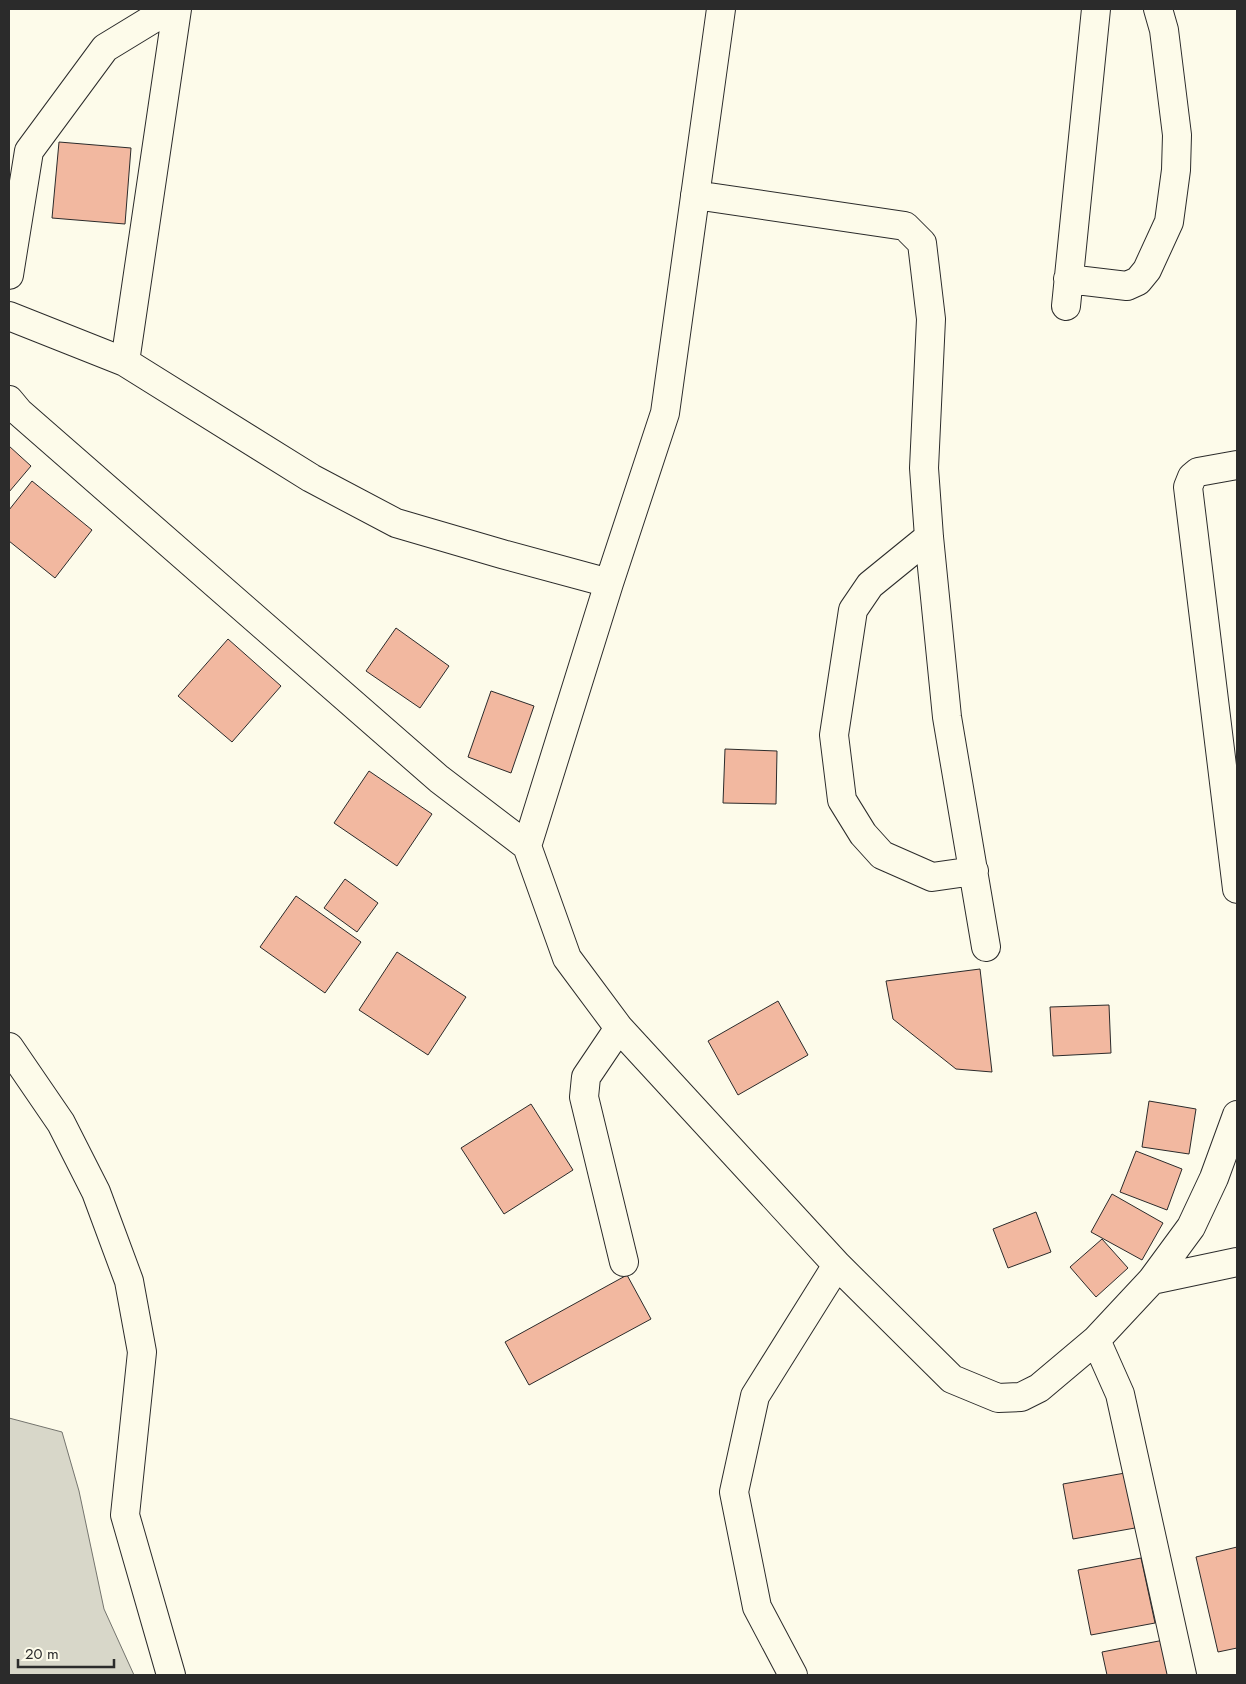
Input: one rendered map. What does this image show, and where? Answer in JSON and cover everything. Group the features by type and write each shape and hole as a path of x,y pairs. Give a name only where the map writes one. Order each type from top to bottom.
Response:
{"street":[{"path":"9,275 29,151 105,48 169,9"},
{"path":"125,362 177,9"},
{"path":"527,846 609,583 665,413 721,9"},
{"path":"1066,306 1096,9"},
{"path":"1068,279 1127,286 1138,281 1147,270 1169,222 1176,170 1177,135 1164,30 1158,9"},
{"path":"695,195 904,226 922,243 931,318 924,468 929,537 947,717 986,947"},
{"path":"9,316 125,362 311,478 396,523 609,583"},
{"path":"9,400 19,412 439,779 527,846 567,958 619,1028 837,1265 952,1379 998,1398 1021,1398 1039,1388 1096,1340 1152,1280 1191,1227 1214,1178 1237,1115"},
{"path":"1237,465 1198,472 1192,477 1188,487 1237,888"},
{"path":"929,537 870,585 852,610 834,735 842,800 863,834 882,855 932,877 974,872"},
{"path":"619,1028 586,1077 584,1097 624,1262"},
{"path":"9,1047 61,1123 96,1192 129,1281 142,1352 125,1515 171,1675"},
{"path":"1152,1280 1237,1262"},
{"path":"793,1675 757,1606 734,1492 755,1396 837,1265"},
{"path":"1096,1340 1120,1394 1182,1675"}],"shaded area":[{"path":"9,1418 62,1432 79,1491 104,1609 134,1675 9,1675"}],"building":[{"path":"59,142 131,148 125,224 52,218"},
{"path":"9,446 31,466 9,492"},
{"path":"32,481 92,530 55,578 9,541 9,510"},
{"path":"396,628 449,666 420,708 366,671"},
{"path":"228,639 281,686 232,742 178,696"},
{"path":"491,691 534,706 511,773 468,757"},
{"path":"725,749 777,751 776,804 723,803"},
{"path":"369,771 432,814 397,866 334,823"},
{"path":"345,879 378,903 357,932 324,908"},
{"path":"296,896 361,942 325,993 260,947"},
{"path":"397,952 466,997 428,1055 359,1010"},
{"path":"980,969 992,1072 956,1069 893,1019 886,981"},
{"path":"778,1001 808,1055 738,1095 708,1041"},
{"path":"1109,1005 1111,1053 1053,1056 1050,1007"},
{"path":"1149,1101 1196,1109 1189,1154 1142,1147"},
{"path":"531,1104 573,1170 504,1214 461,1148"},
{"path":"1136,1151 1182,1169 1167,1210 1120,1192"},
{"path":"1112,1194 1163,1223 1142,1260 1091,1232"},
{"path":"1036,1212 1051,1252 1008,1268 993,1229"},
{"path":"1102,1239 1128,1268 1096,1297 1070,1267"},
{"path":"627,1275 651,1319 529,1385 505,1342"},
{"path":"1125,1473 1135,1528 1073,1539 1063,1484"},
{"path":"1237,1547 1237,1648 1218,1652 1196,1557"},
{"path":"1141,1558 1155,1623 1091,1635 1078,1570"},
{"path":"1164,1640 1172,1675 1107,1675 1102,1652"}]}
